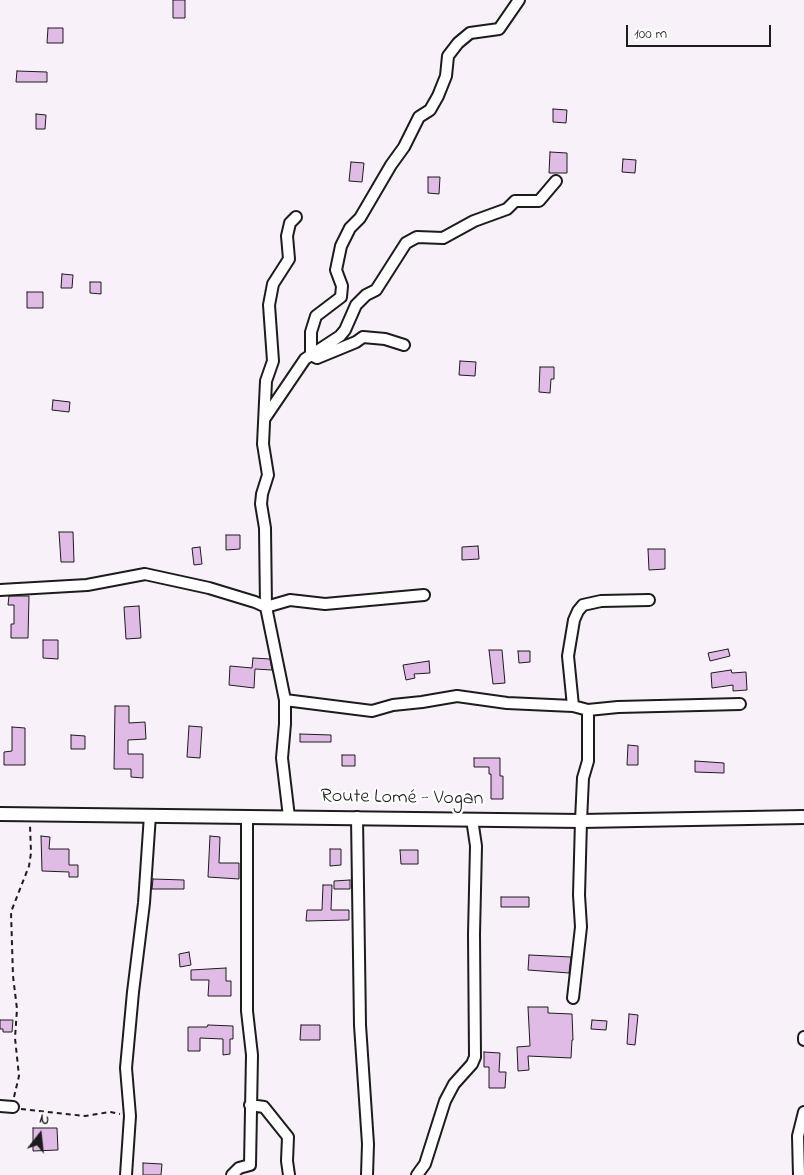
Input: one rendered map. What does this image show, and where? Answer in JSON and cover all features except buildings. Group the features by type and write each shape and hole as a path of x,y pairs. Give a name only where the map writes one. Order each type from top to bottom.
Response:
{"main road":[{"name":"Route Lomé - Vogan","path":"0,814 581,821 804,817"}],"street":[{"path":"311,355 311,332 316,316 341,297 342,286 336,270 341,246 350,228 360,218 391,165 404,147 419,117 430,110 438,96 446,76 448,56 458,43 470,33 499,29 519,0"},
{"path":"265,418 305,360 340,336 348,324 356,305 366,295 376,290 406,243 417,237 443,238 474,220 507,209 516,201 538,201 556,181"},
{"path":"289,817 282,758 285,700 266,607 266,528 261,504 268,476 263,444 266,381 273,361 269,304 273,284 289,258 287,236 290,223 296,217"},
{"path":"311,355 317,358 356,342 363,337 385,339 404,345"},
{"path":"0,590 87,585 145,574 209,588 266,607 290,600 325,604 424,594"},
{"path":"573,706 568,656 574,620 582,605 601,601 649,600"},
{"path":"285,700 372,711 393,705 457,696 507,703 573,706 588,710 618,707 740,704"},
{"path":"573,998 581,927 579,895 581,821 583,778 588,761 588,710"},
{"path":"126,1175 130,1116 126,1068 144,904 150,815"},
{"path":"232,1175 239,1168 250,1164 252,1055 247,1011 247,817"},
{"path":"357,817 360,1025 368,1144 367,1175"},
{"path":"417,1175 425,1164 445,1102 454,1084 472,1064 475,1057 474,934 476,846 472,819"},
{"path":"250,1105 264,1107 288,1137 287,1161 289,1175"},
{"path":"0,1106 13,1107"},
{"path":"799,1175 798,1136 804,1112"}],"path":[{"path":"30,815 31,853 29,866 11,912 13,976 17,1009 15,1038 19,1076 13,1107 85,1116 110,1112 130,1116"}]}
